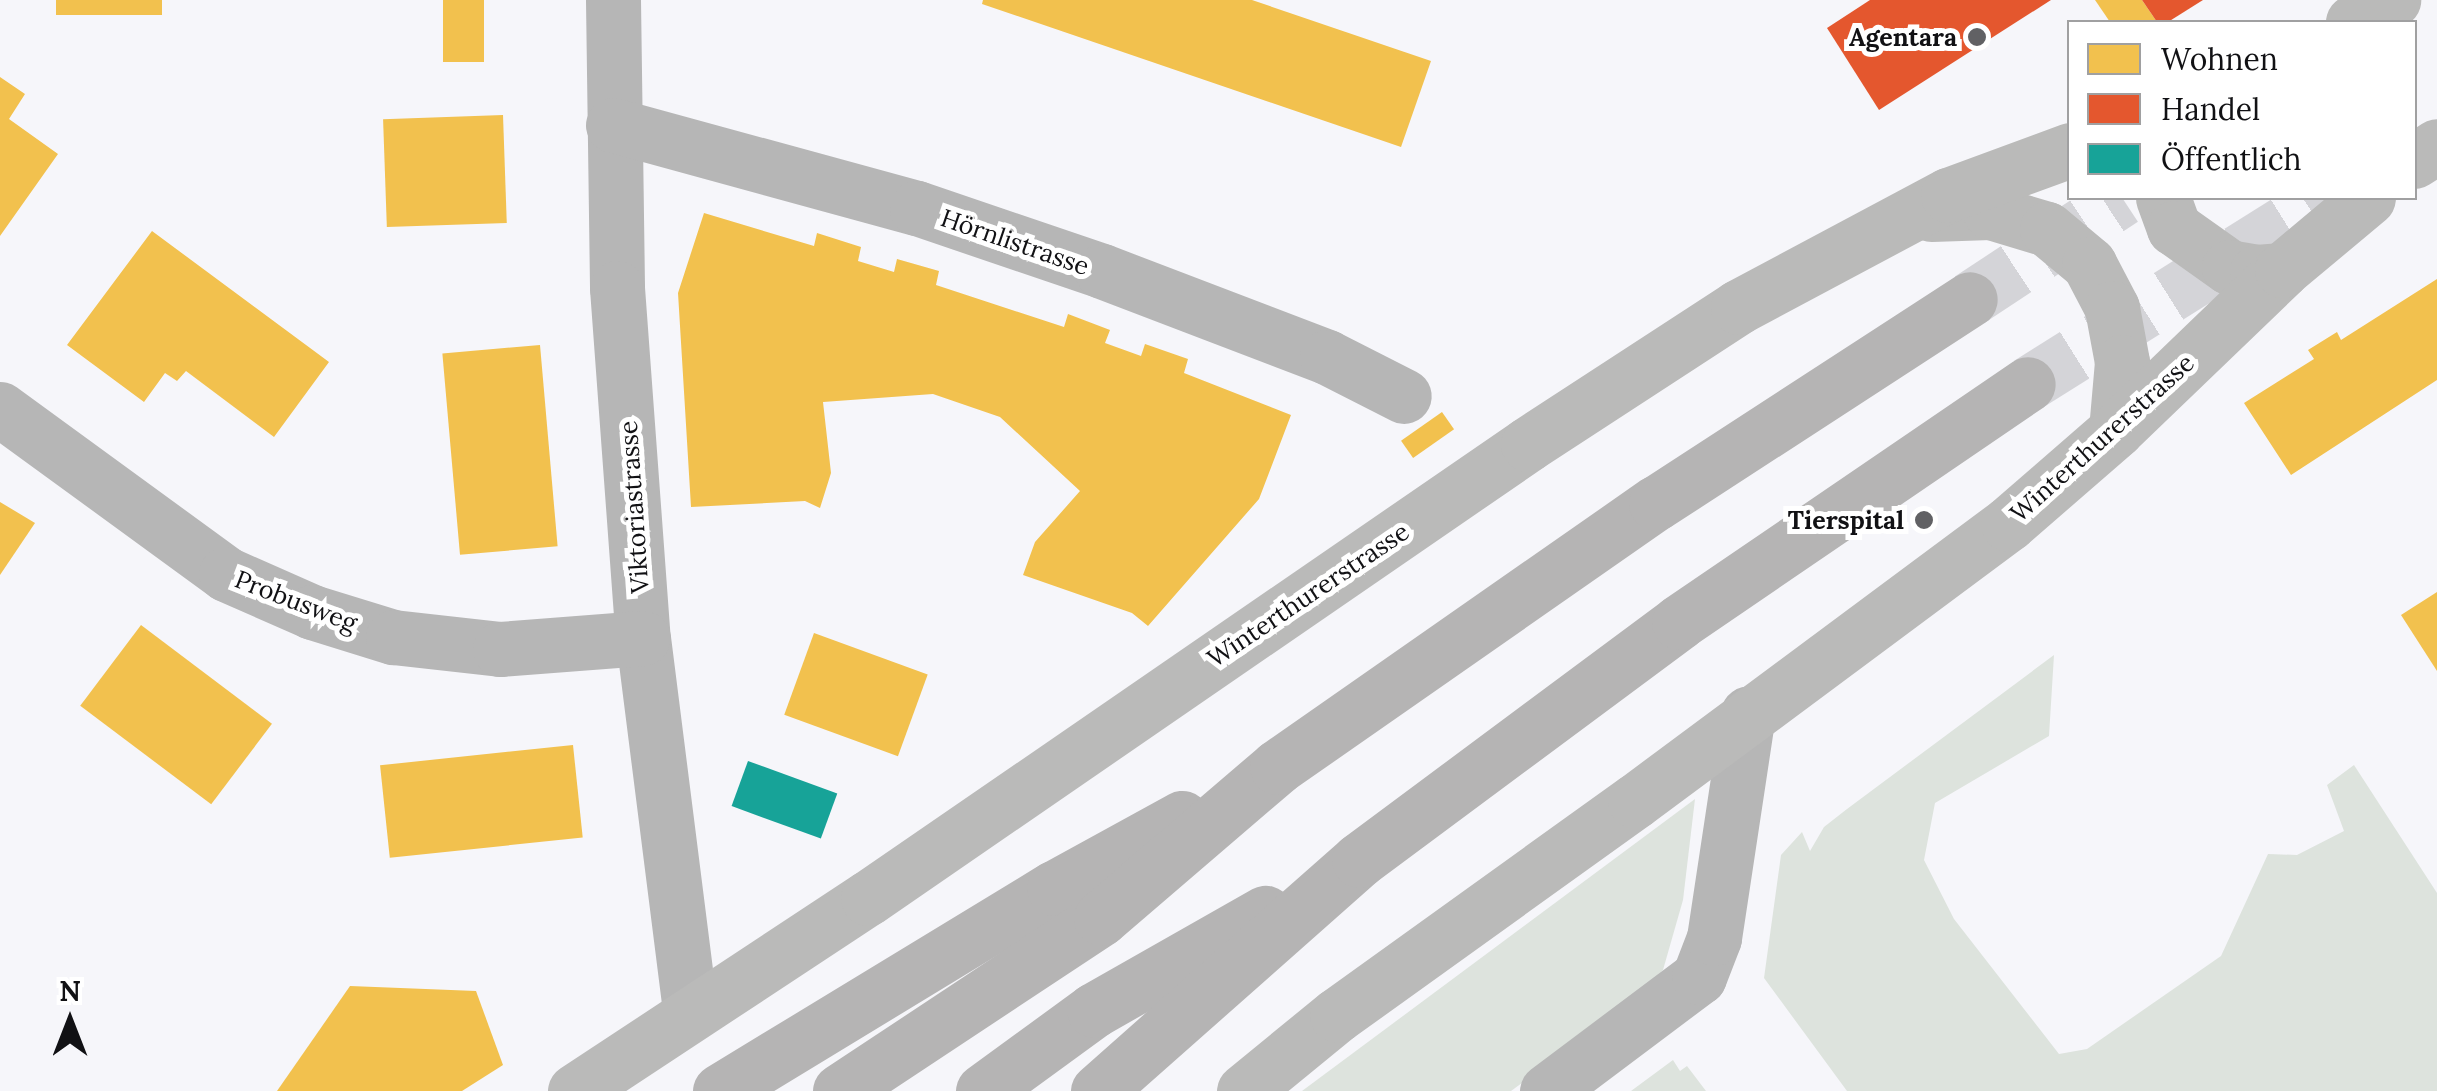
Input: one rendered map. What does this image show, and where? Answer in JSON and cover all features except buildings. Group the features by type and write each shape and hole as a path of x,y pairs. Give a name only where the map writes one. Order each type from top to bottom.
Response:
{"highway":[{"path":"840,1091 1101,918 1276,767 1656,503 1970,299"},
{"path":"1098,1091 1359,860 1679,622 2028,384"},
{"path":"720,1091 1054,888 1276,767"},
{"path":"983,1091 1094,1010 1359,860"}],"main road":[{"path":"2356,20 2393,0"},
{"name":"Winterthurerstrasse","path":"574,1091 868,898 1738,307 1948,195 2067,151"},
{"path":"2164,200 2174,228 2229,267 2258,272 2282,270"},
{"name":"Winterthurerstrasse","path":"1244,1091 1337,1014 1635,801 2008,524 2116,430 2282,270 2366,200"},
{"path":"1911,215 1990,212 2047,229 2089,264 2112,308 2122,362 2116,430"}],"street":[{"name":"Viktoriastrasse","path":"613,0 617,288 642,638 690,1012"},
{"name":"Hörnlistrasse","path":"613,125 917,208 1102,271 1326,356 1404,396"},
{"name":"Probusweg","path":"0,409 226,574 312,612 393,637 500,649 642,638"},
{"path":"1547,1091 1699,977 1714,938 1748,714"}],"shaded area":[{"path":"2054,655 2049,736 1935,803 1924,860 1954,919 2059,1054 2087,1049 2221,956 2268,854 2297,855 2344,831 2327,785 2354,765 2437,893 2437,1091 1847,1091 1764,978 1781,855 1802,832 1810,851 1824,827"},
{"path":"1695,799 1683,900 1663,970 1634,1000 1511,1091 1302,1091"},
{"path":"1673,1060 1680,1071 1687,1066 1706,1091 1631,1091"}],"tunnel":[{"path":"1970,299 2120,200"},
{"path":"2028,384 2322,200"}],"place":[{"name":"Agentara","path":"1977,37"},
{"name":"Tierspital","path":"1924,520"}]}
